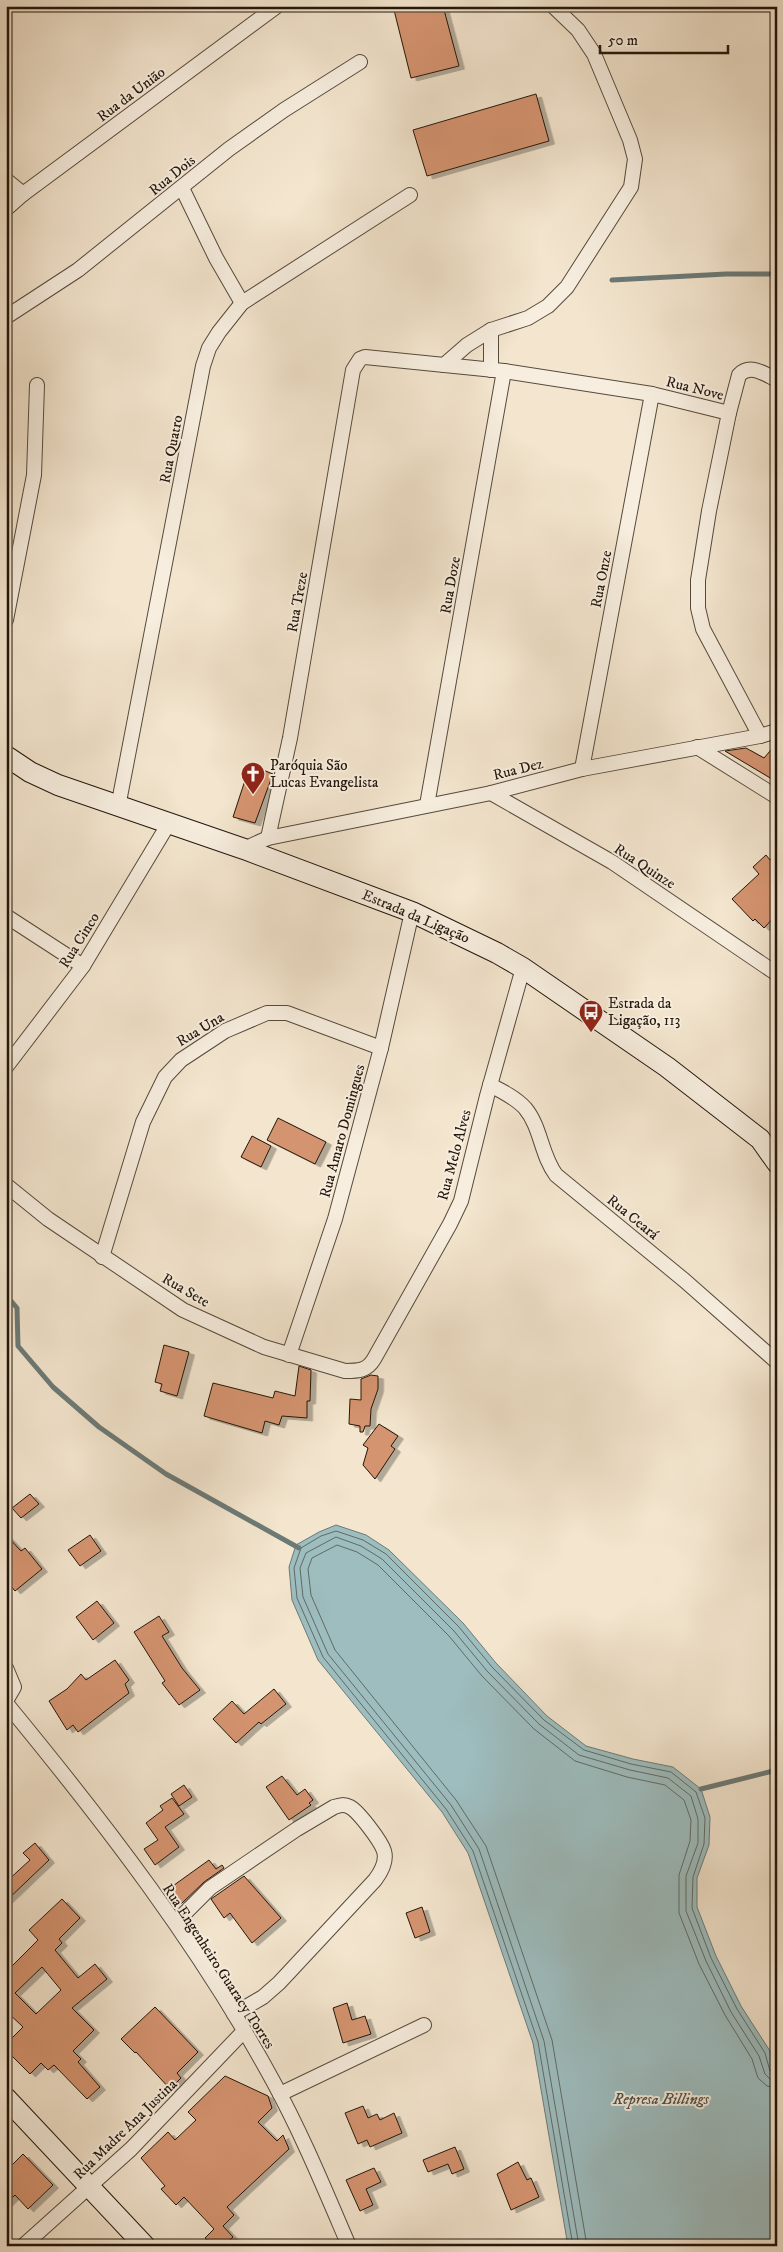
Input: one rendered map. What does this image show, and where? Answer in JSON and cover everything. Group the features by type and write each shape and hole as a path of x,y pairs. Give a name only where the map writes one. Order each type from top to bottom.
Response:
{"street":[{"name":"Rua da União","path":"6,209 23,194 277,6"},
{"path":"444,365 467,345 491,330 537,314 567,287 631,187 635,159 630,140 594,54 578,30 553,6"},
{"name":"Rua Dois","path":"6,316 78,270 229,149 268,121 360,62"},
{"path":"6,180 23,194"},
{"path":"182,188 216,258 242,303"},
{"name":"Rua Quatro","path":"118,808 203,366 209,348 218,332 242,303 410,195"},
{"name":"Rua Doze","path":"427,805 497,370 491,330"},
{"name":"Rua Nove","path":"373,357 497,370 652,394 730,413 709,511 698,580 698,608 703,629 760,736"},
{"name":"Rua Treze","path":"268,838 290,738 353,370 360,359 373,357"},
{"path":"730,413 739,375 742,372 753,370 777,380"},
{"path":"6,620 34,475 37,385"},
{"name":"Rua Onze","path":"582,769 652,394"},
{"name":"Rua Dez","path":"268,838 491,792 582,769 760,736 777,731"},
{"path":"697,747 777,797"},
{"name":"Estrada da Ligação","path":"6,756 30,772 58,785 118,808 169,823 412,912 463,935 523,968 667,1067 760,1139 777,1163"},
{"name":"Rua Quinze","path":"491,792 612,862 777,974"},
{"name":"Rua Cinco","path":"6,1068 83,966 169,823"},
{"path":"244,850 268,838"},
{"name":"Rua Amaro Domingues","path":"289,1355 335,1219 381,1048 412,912"},
{"path":"6,916 83,966"},
{"name":"Rua Melo Alves","path":"371,1364 450,1224 461,1200 490,1085 523,968"},
{"name":"Rua Una","path":"102,1257 143,1122 166,1078 181,1060 225,1031 267,1013 278,1011 287,1012 381,1048"},
{"name":"Rua Ceará","path":"490,1085 513,1098 526,1109 534,1123 548,1165 556,1175 684,1280 777,1362"},
{"name":"Rua Sete","path":"6,1185 48,1219 183,1310 255,1343 289,1355 345,1371 358,1372 371,1364"},
{"path":"6,1668 14,1687 6,1702"},
{"name":"Rua Engenheiro Guaracy Torres","path":"6,1702 57,1764 176,1922 234,2014 280,2094 300,2133 349,2246"},
{"path":"176,1922 210,1888 297,1829 334,1807 341,1805 352,1808 381,1844 385,1852 384,1863 381,1872 375,1880 279,1983 263,1997 234,2014"},
{"path":"280,2094 424,2025"},
{"name":"Rua Madre Ana Justina","path":"23,2246 131,2149 244,2031"},
{"path":"6,2098 145,2246"}],"water":[{"name":"Represa Billings","path":"336,1525 366,1535 389,1550 463,1623 496,1663 547,1716 586,1746 633,1759 673,1767 701,1789 710,1817 709,1845 697,1878 697,1907 716,1956 741,2006 770,2051 777,2078 777,2246 568,2246 533,2043 468,1853 442,1812 318,1660 292,1600 289,1567 296,1545"}],"building":[{"path":"393,6 443,6 459,66 411,78"},
{"path":"536,94 549,141 427,176 413,130"},
{"path":"777,743 777,782 725,751 746,748 764,758"},
{"name":"Paróquia São Lucas Evangelista","path":"250,765 273,774 255,823 233,817"},
{"path":"777,852 777,914 764,928 755,919 753,921 732,899 759,874 753,867 766,855 770,860"},
{"path":"278,1118 326,1142 315,1164 267,1140"},
{"path":"252,1136 271,1146 261,1167 241,1157"},
{"path":"164,1345 189,1352 177,1396 160,1391 162,1384 155,1382"},
{"path":"299,1366 311,1370 310,1401 307,1401 307,1418 282,1416 279,1425 265,1421 262,1433 204,1416 213,1383 273,1398 275,1391 295,1396"},
{"path":"371,1375 378,1376 378,1389 371,1409 370,1426 365,1426 363,1432 360,1432 360,1426 349,1424 350,1399 361,1400 361,1379"},
{"path":"379,1424 398,1436 391,1446 395,1449 375,1479 363,1465 368,1448 363,1445"},
{"path":"30,1494 39,1504 21,1518 12,1508"},
{"path":"6,1535 21,1551 25,1548 42,1569 15,1591 6,1580"},
{"path":"90,1535 101,1551 80,1566 68,1550"},
{"path":"97,1601 114,1623 93,1640 76,1617"},
{"path":"159,1616 169,1632 162,1636 182,1668 200,1690 179,1705 162,1683 165,1681 134,1632"},
{"path":"115,1660 129,1680 125,1684 129,1693 78,1732 73,1725 67,1730 49,1701 67,1689 81,1674 86,1680"},
{"path":"274,1689 286,1704 261,1724 259,1722 236,1743 213,1719 232,1701 244,1714"},
{"path":"282,1776 297,1795 305,1789 313,1800 309,1803 311,1805 289,1820 266,1787"},
{"path":"184,1785 192,1797 179,1806 171,1794"},
{"path":"172,1798 184,1814 165,1827 179,1847 155,1865 144,1849 158,1840 146,1823 163,1810 160,1806"},
{"path":"35,1843 49,1860 6,1901 6,1882 30,1860 23,1853"},
{"path":"209,1860 216,1869 222,1865 224,1868 204,1882 181,1904 170,1888"},
{"path":"244,1876 281,1918 252,1943 230,1913 224,1918 211,1899"},
{"path":"62,1899 80,1918 59,1939 62,1943 55,1950 78,1978 95,1964 107,1979 72,2008 94,2030 73,2051 81,2059 78,2062 100,2087 87,2099 54,2065 48,2070 41,2063 30,2074 6,2050 6,2044 23,2027 6,2011 6,1972 38,1940 29,1930","holes":["42,1967 61,1990 36,2014 15,1993"]},
{"path":"422,1907 430,1932 415,1938 406,1913"},
{"path":"347,2003 352,2020 365,2016 371,2034 343,2043 333,2008"},
{"path":"155,2007 198,2052 177,2073 181,2078 170,2089 136,2052 121,2039"},
{"path":"225,2076 268,2096 272,2108 258,2122 277,2141 283,2135 289,2149 227,2207 234,2215 223,2226 233,2237 223,2246 213,2246 205,2238 214,2229 184,2197 176,2205 161,2189 165,2186 141,2158 168,2132 175,2140 196,2120 188,2112"},
{"path":"363,2106 368,2118 377,2114 380,2120 394,2113 402,2133 370,2147 367,2140 358,2144 345,2113"},
{"path":"455,2147 464,2169 452,2174 448,2164 428,2172 423,2160"},
{"path":"23,2154 53,2185 28,2209 15,2195 6,2204 6,2171"},
{"path":"518,2162 527,2180 531,2178 539,2197 511,2210 497,2174"},
{"path":"374,2168 381,2182 366,2189 373,2205 360,2211 346,2180"}],"waterway":[{"path":"612,280 726,274 777,274"},
{"path":"6,1295 17,1308 18,1346 53,1387 99,1427 166,1474 299,1548"},
{"path":"701,1789 777,1770"}],"place":[{"name":"Paróquia São Lucas Evangelista","path":"253,795"},
{"name":"Estrada da Ligação, 113","path":"591,1033"}]}
